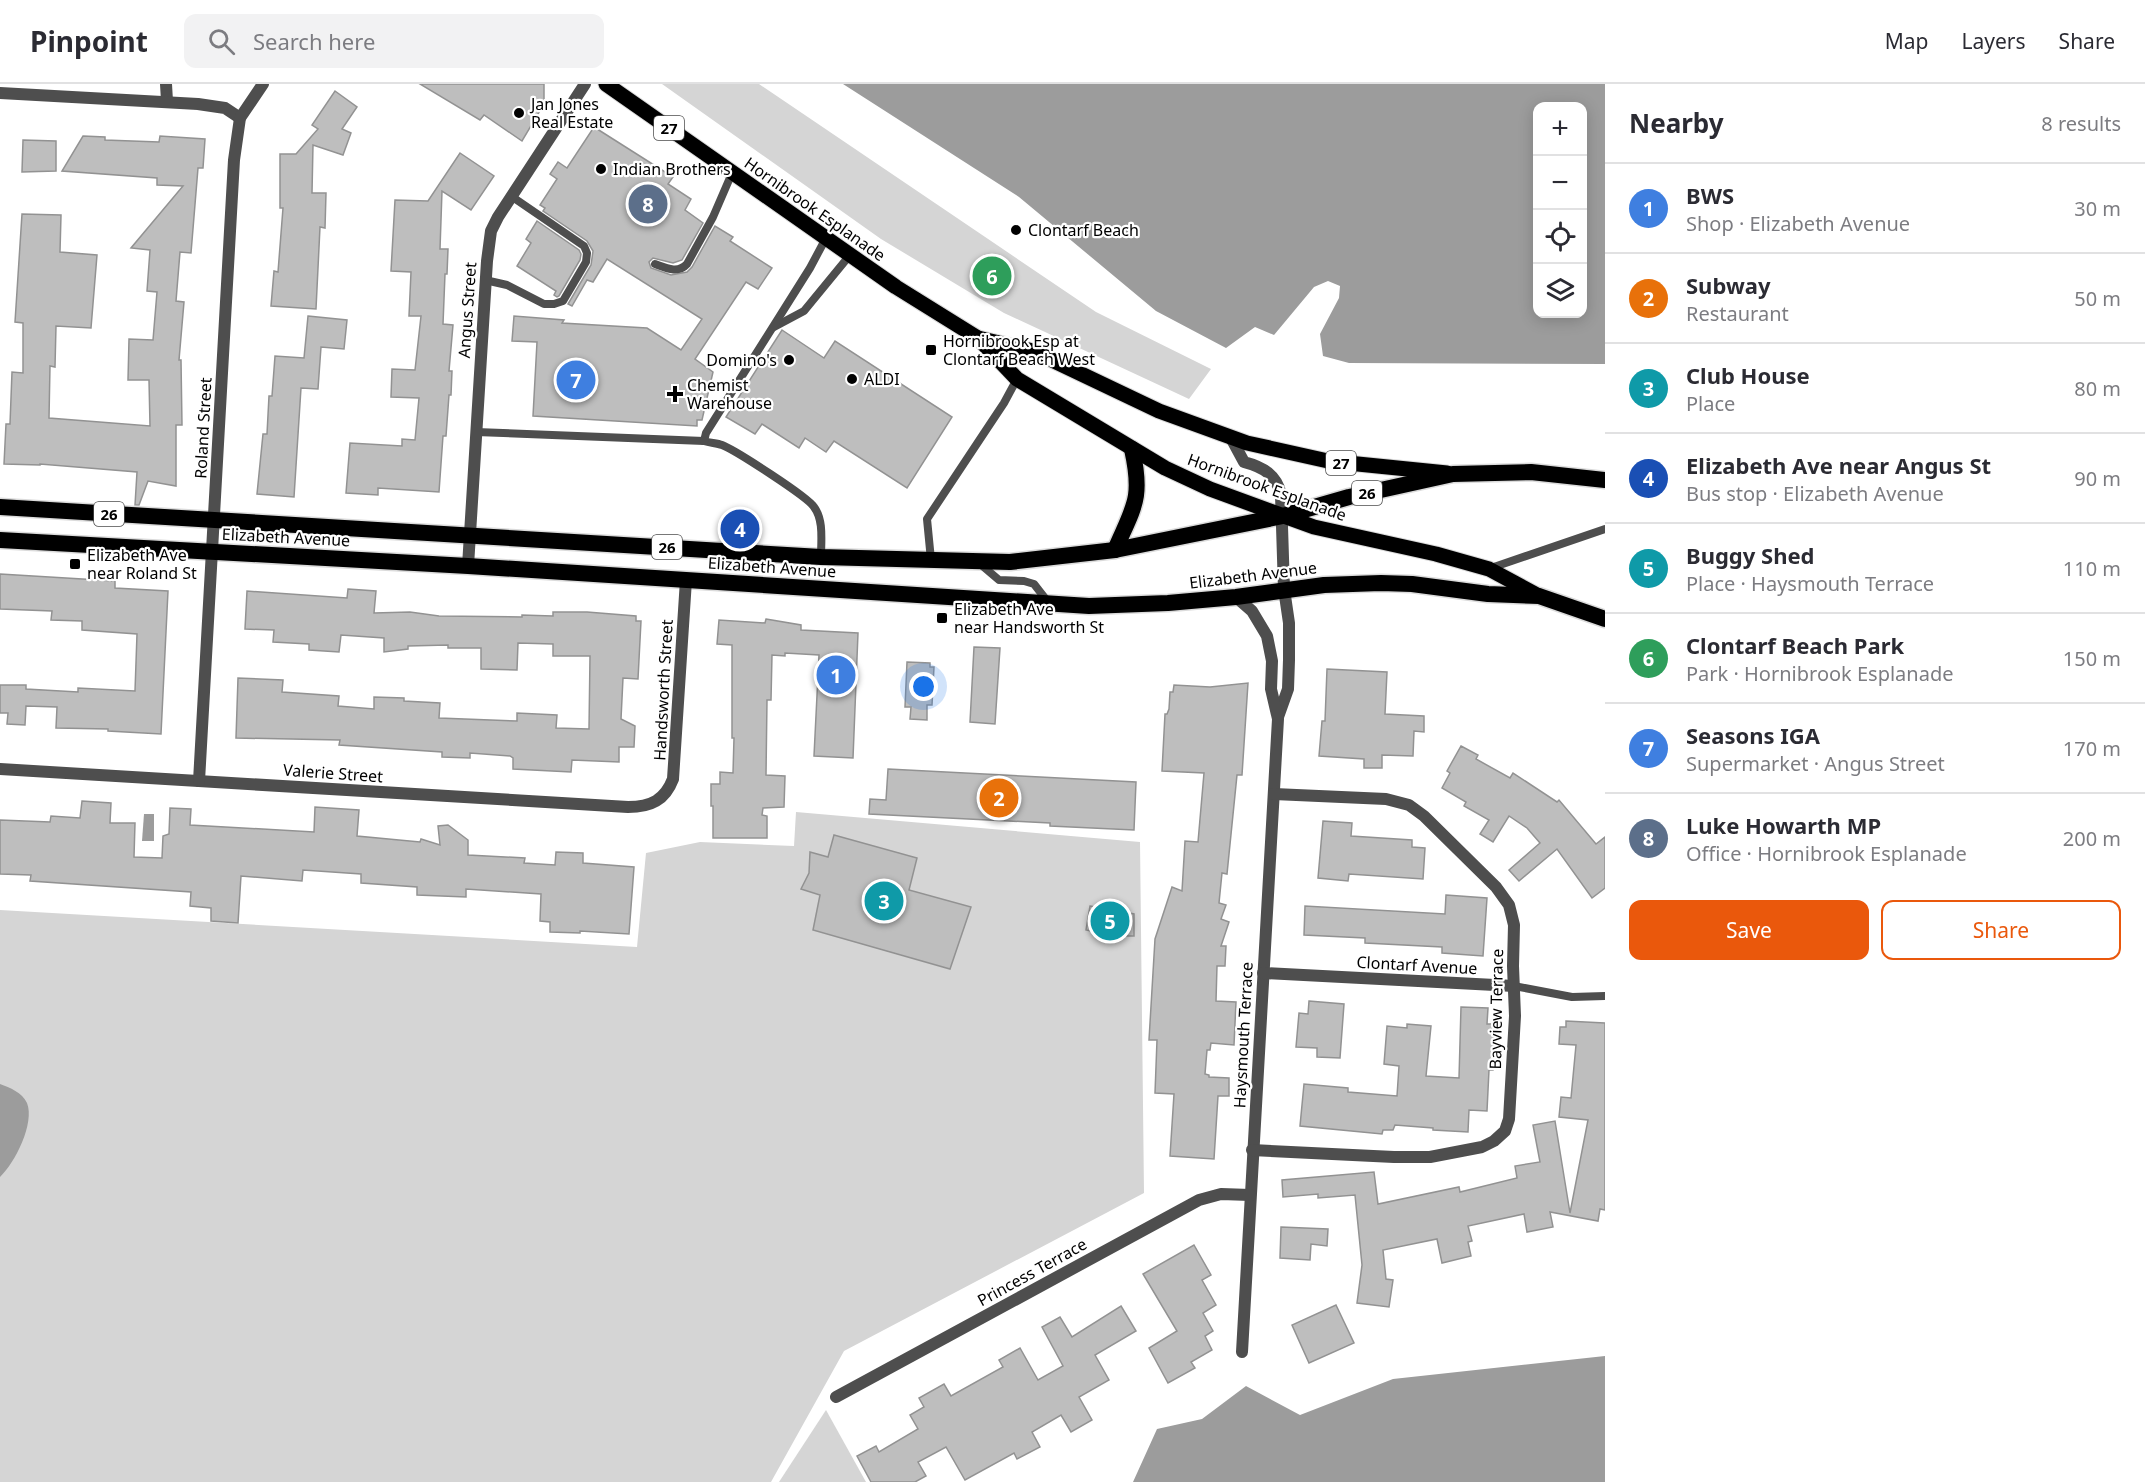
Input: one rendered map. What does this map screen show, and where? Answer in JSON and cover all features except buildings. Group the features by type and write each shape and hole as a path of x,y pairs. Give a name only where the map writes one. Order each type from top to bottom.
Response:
{"highway":[{"path":"1115,550 1131,515 1138,490 1132,449"},
{"name":"26","path":"1453,474 1531,472 1605,480"},
{"name":"Elizabeth Avenue","path":"0,507 821,557 1021,561 1115,550 1283,516 1349,497 1453,474"},
{"name":"Elizabeth Avenue","path":"0,540 212,550 1049,604 1125,605 1236,597 1284,589 1354,583 1391,583 1488,594 1539,597"},
{"name":"26","path":"1539,597 1605,619"}],"main road":[{"name":"Hornibrook Esplanade","path":"606,84 896,287 978,338 1017,379 1132,449 1210,489 1283,516 1345,536 1436,554 1489,568 1539,597"},
{"name":"Hornibrook Esplanade","path":"978,338 1033,351 1159,411 1231,438 1328,461 1453,474"}],"street":[{"path":"165,84 167,101"},
{"name":"Roland Street","path":"199,781 234,160 240,118 262,84"},
{"name":"Angus Street","path":"468,566 485,280 491,231 511,196 585,84"},
{"path":"0,93 167,101 218,106 231,111 240,118"},
{"name":"Haysmouth Terrace","path":"1231,438 1244,462 1256,465 1274,477 1279,486 1283,516 1284,589 1288,622 1289,669 1288,689 1278,719 1242,1352"},
{"name":"Handsworth Street","path":"662,798 670,787 675,767 686,580"},
{"name":"Haysmouth Terrace","path":"1236,597 1252,610 1266,636 1272,661 1271,688 1278,719"},
{"name":"Valerie Street","path":"0,769 628,807 651,804 662,798"},
{"name":"Bayview Terrace","path":"1252,1150 1431,1157 1482,1147 1494,1141 1505,1131 1509,1119 1515,1016 1514,925 1509,905 1496,886 1424,816 1409,805 1386,799 1274,794"},
{"name":"Clontarf Avenue","path":"1263,974 1514,986"},
{"name":"Princess Terrace","path":"836,1398 1199,1200 1221,1194 1250,1195"}],"lane":[{"path":"655,264 676,270 687,264 713,218 732,173"},
{"path":"485,280 507,285 544,304 554,304 563,301 586,262 587,253 584,246 511,196"},
{"path":"704,441 706,433 773,328 826,238"},
{"path":"773,328 804,311 850,255"},
{"path":"931,560 927,519 1004,403 1017,379"},
{"path":"476,432 704,441 723,445 799,493 814,506 821,530 821,557"},
{"path":"1489,568 1605,529"},
{"path":"975,560 999,580 1024,581 1034,584 1049,604"},
{"name":"Clontarf Avenue","path":"1514,986 1572,997 1605,996"}],"shaded area":[{"path":"662,84 759,84 1096,312 1211,369 1189,399 1004,313 881,239"},
{"path":"843,84 1605,84 1605,364 1349,363 1323,356 1320,334 1339,298 1340,286 1328,281 1314,287 1274,335 1255,327 1226,348 1156,311 1019,197"},
{"path":"796,812 1140,842 1144,1193 844,1351 771,1482 0,1482 0,910 637,947 646,853 700,842 794,846"},
{"path":"144,814 154,814 154,841 142,841"},
{"path":"0,1084 22,1096 29,1111 22,1142 12,1162 0,1177"},
{"path":"1605,1356 1605,1482 1133,1482 1157,1429 1202,1419 1246,1386 1300,1415 1393,1379"},
{"path":"826,1410 866,1482 779,1482"}],"place":[{"name":"Jan Jones Real Estate","path":"519,113"},
{"name":"Indian Brothers","path":"601,169"},
{"name":"Luke Howarth MP","path":"648,204"},
{"name":"Clontarf Beach","path":"1016,230"},
{"name":"Clontarf Beach Park","path":"992,276"},
{"name":"Hornibrook Esp at Clontarf Beach West","path":"931,350"},
{"name":"Domino's","path":"789,360"},
{"name":"ALDI","path":"852,379"},
{"name":"Seasons IGA","path":"576,380"},
{"name":"Chemist Warehouse","path":"675,394"},
{"name":"Elizabeth Ave near Angus St","path":"740,529"},
{"name":"Elizabeth Ave near Roland St","path":"75,564"},
{"name":"Elizabeth Ave near Handsworth St","path":"942,618"},
{"name":"BWS","path":"836,675"},
{"name":"Subway","path":"999,798"},
{"name":"Club House","path":"884,901"},
{"name":"Buggy Shed","path":"1110,921"}]}
